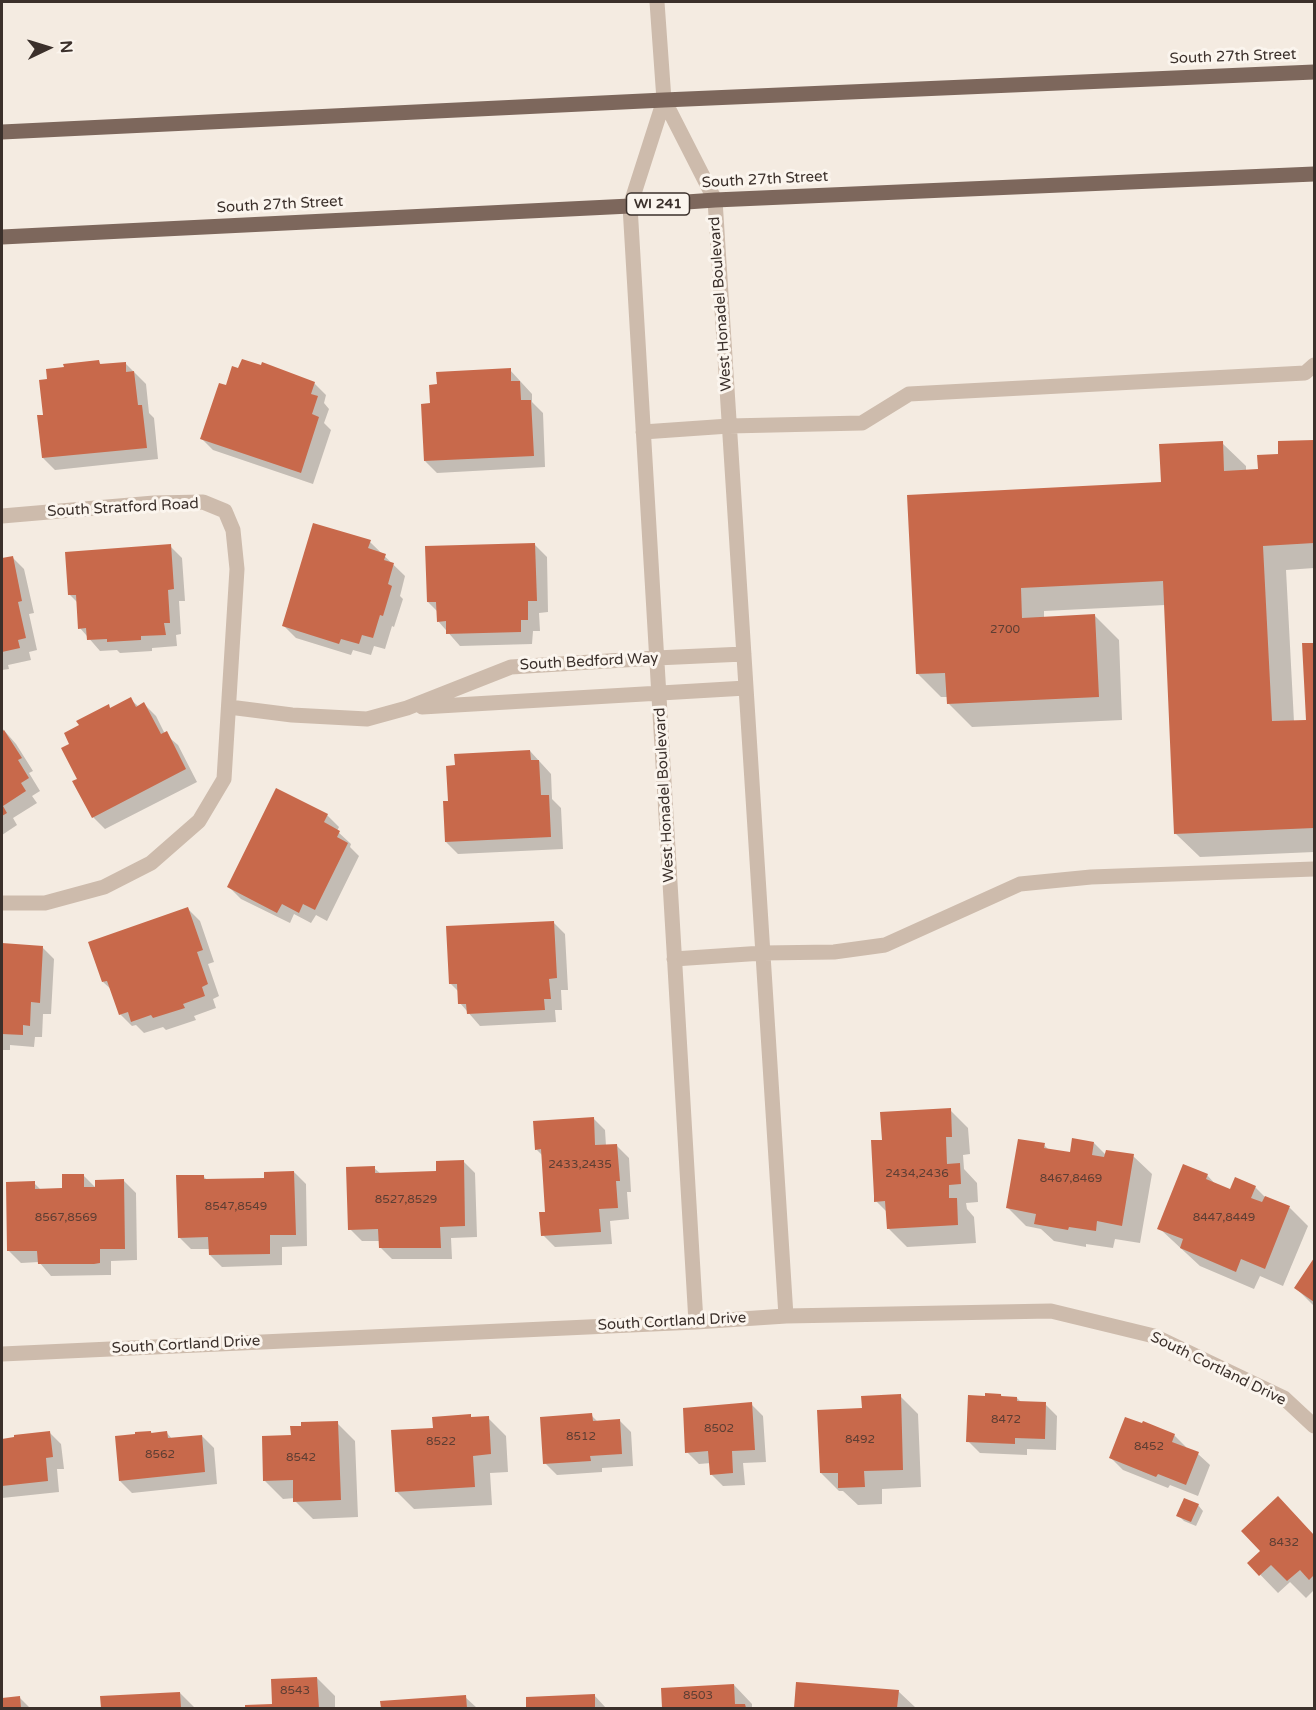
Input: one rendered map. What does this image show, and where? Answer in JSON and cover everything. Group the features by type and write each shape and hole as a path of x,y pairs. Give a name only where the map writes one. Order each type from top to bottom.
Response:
{"main road":[{"name":"South 27th Street","path":"2,132 1314,72"},
{"name":"South 27th Street","path":"2,237 715,200 1314,174"}],"street":[{"path":"657,2 664,100"},
{"name":"West Honadel Boulevard","path":"664,100 715,200 786,1316"},
{"name":"West Honadel Boulevard","path":"664,100 630,206 696,1322"},
{"path":"643,432 729,426 862,423 909,394 1305,373 1314,365"},
{"name":"South Stratford Road","path":"2,516 164,502 203,502 225,511 233,530 237,569 229,707"},
{"name":"South Bedford Way","path":"229,707 292,715 367,720 407,708 511,667 744,654"},
{"name":"South Bedford Way","path":"407,708 746,688"},
{"path":"2,903 45,903 104,887 152,863 199,821 224,779 229,707"},
{"path":"674,959 763,953 834,952 885,945 1020,884 1091,877 1314,869"},
{"name":"South Cortland Drive","path":"2,1354 786,1316 1051,1311 1154,1336 1284,1398 1314,1426"}],"building":[{"path":"242,359 261,365 262,362 315,382 311,394 318,396 312,414 319,417 301,473 200,439 219,383 226,385 232,366 238,368"},
{"path":"99,360 100,364 126,362 126,372 134,371 138,405 142,405 147,448 42,458 37,415 43,415 39,380 47,379 46,369 64,367 63,364"},
{"path":"511,368 511,381 520,381 521,400 531,400 534,456 424,461 421,404 430,403 429,385 437,384 436,372"},
{"path":"1314,440 1314,543 1263,546 1272,721 1306,720 1302,643 1314,643 1314,828 1174,834 1163,581 1021,588 1022,618 1095,614 1099,697 947,704 945,673 916,674 907,495 1161,482 1159,444 1223,441 1224,471 1258,469 1257,455 1278,454 1278,441"},
{"path":"313,523 371,540 368,548 386,554 384,560 394,563 388,584 392,586 383,616 380,615 373,638 362,635 359,644 341,639 339,644 282,626"},
{"path":"535,543 537,601 528,601 528,620 521,620 521,632 446,634 446,621 437,622 436,602 427,602 425,546"},
{"path":"171,544 174,589 168,590 170,623 164,623 166,635 141,636 141,640 107,642 107,639 87,640 86,628 78,629 76,595 68,595 65,552"},
{"path":"13,556 22,601 18,602 26,638 18,640 20,648 2,652 2,558"},
{"path":"131,697 136,707 144,702 161,734 167,731 186,769 92,818 72,781 77,779 61,748 69,744 64,733 79,725 76,721 109,704 110,708"},
{"path":"4,730 22,758 18,760 29,778 21,783 26,791 3,806 7,813 2,816 2,732"},
{"path":"530,750 531,760 539,760 541,795 549,795 551,837 445,842 443,801 448,801 446,766 455,765 454,754"},
{"path":"276,788 328,814 324,822 340,831 337,837 348,843 315,910 303,904 299,913 282,904 277,913 227,887"},
{"path":"188,907 203,950 197,952 208,984 202,987 205,996 183,1004 185,1008 131,1022 128,1012 119,1015 107,981 102,982 88,942"},
{"path":"554,921 557,978 549,979 551,999 544,999 545,1010 467,1014 466,1004 458,1004 457,984 449,984 446,926"},
{"path":"2,943 43,946 40,1003 31,1002 30,1026 23,1025 23,1035 2,1034"},
{"path":"951,1108 952,1137 946,1137 947,1164 960,1163 961,1184 949,1185 949,1198 957,1198 958,1225 887,1229 885,1201 874,1202 871,1140 882,1140 880,1112"},
{"path":"594,1117 595,1145 617,1144 620,1181 616,1181 618,1208 599,1209 601,1232 541,1236 539,1212 545,1212 541,1149 535,1150 533,1121"},
{"path":"1072,1138 1094,1142 1092,1155 1104,1157 1106,1150 1134,1154 1122,1226 1097,1221 1096,1231 1069,1227 1068,1230 1034,1224 1036,1214 1006,1208 1018,1139 1045,1143 1044,1148 1070,1152"},
{"path":"464,1160 465,1226 440,1227 441,1248 379,1248 378,1229 348,1230 346,1167 375,1166 375,1173 436,1171 436,1161"},
{"path":"1183,1164 1208,1174 1206,1179 1230,1189 1235,1177 1256,1186 1251,1198 1262,1202 1265,1196 1290,1206 1265,1269 1241,1259 1236,1272 1180,1248 1183,1239 1157,1229"},
{"path":"294,1171 296,1235 270,1235 270,1254 209,1255 208,1237 178,1238 176,1175 204,1175 204,1179 264,1178 264,1172"},
{"path":"62,1174 84,1174 84,1187 95,1187 95,1180 124,1179 125,1249 100,1249 100,1263 94,1264 38,1264 37,1251 7,1251 6,1182 35,1181 35,1189 62,1188"},
{"path":"1314,1258 1314,1302 1294,1288"},
{"path":"985,1393 1017,1397 1017,1401 1046,1402 1045,1439 1015,1438 1015,1444 966,1442 968,1395 985,1396"},
{"path":"901,1394 903,1470 864,1471 865,1487 838,1488 838,1473 820,1473 817,1410 862,1408 861,1396"},
{"path":"752,1402 755,1450 732,1451 733,1473 710,1475 708,1451 685,1453 683,1408"},
{"path":"592,1413 593,1421 620,1419 622,1454 590,1456 591,1461 543,1464 540,1417"},
{"path":"471,1414 471,1417 489,1416 491,1454 473,1456 475,1487 395,1492 391,1430 433,1428 432,1417"},
{"path":"1125,1417 1142,1423 1143,1421 1175,1434 1172,1442 1199,1452 1186,1485 1158,1474 1156,1477 1109,1458"},
{"path":"338,1421 341,1500 293,1502 293,1480 263,1481 262,1436 291,1435 290,1426 301,1426 301,1422"},
{"path":"50,1431 53,1457 46,1458 48,1481 2,1486 2,1439 14,1437 14,1435"},
{"path":"151,1431 151,1433 167,1431 168,1438 202,1435 205,1472 119,1481 115,1436"},
{"path":"1278,1496 1314,1535 1314,1575 1309,1580 1300,1570 1287,1581 1271,1565 1259,1576 1247,1563 1260,1551 1241,1531"},
{"path":"1184,1498 1199,1504 1191,1522 1176,1516"},
{"path":"317,1677 319,1708 245,1708 245,1705 272,1704 271,1679"},
{"path":"796,1682 899,1690 897,1708 794,1708"},
{"path":"734,1684 735,1704 745,1704 746,1708 662,1708 661,1688"},
{"path":"180,1692 181,1708 101,1708 100,1696"},
{"path":"595,1694 595,1708 526,1708 526,1697"},
{"path":"466,1695 467,1708 381,1708 380,1701"},
{"path":"20,1696 21,1708 2,1708 2,1698"}]}
